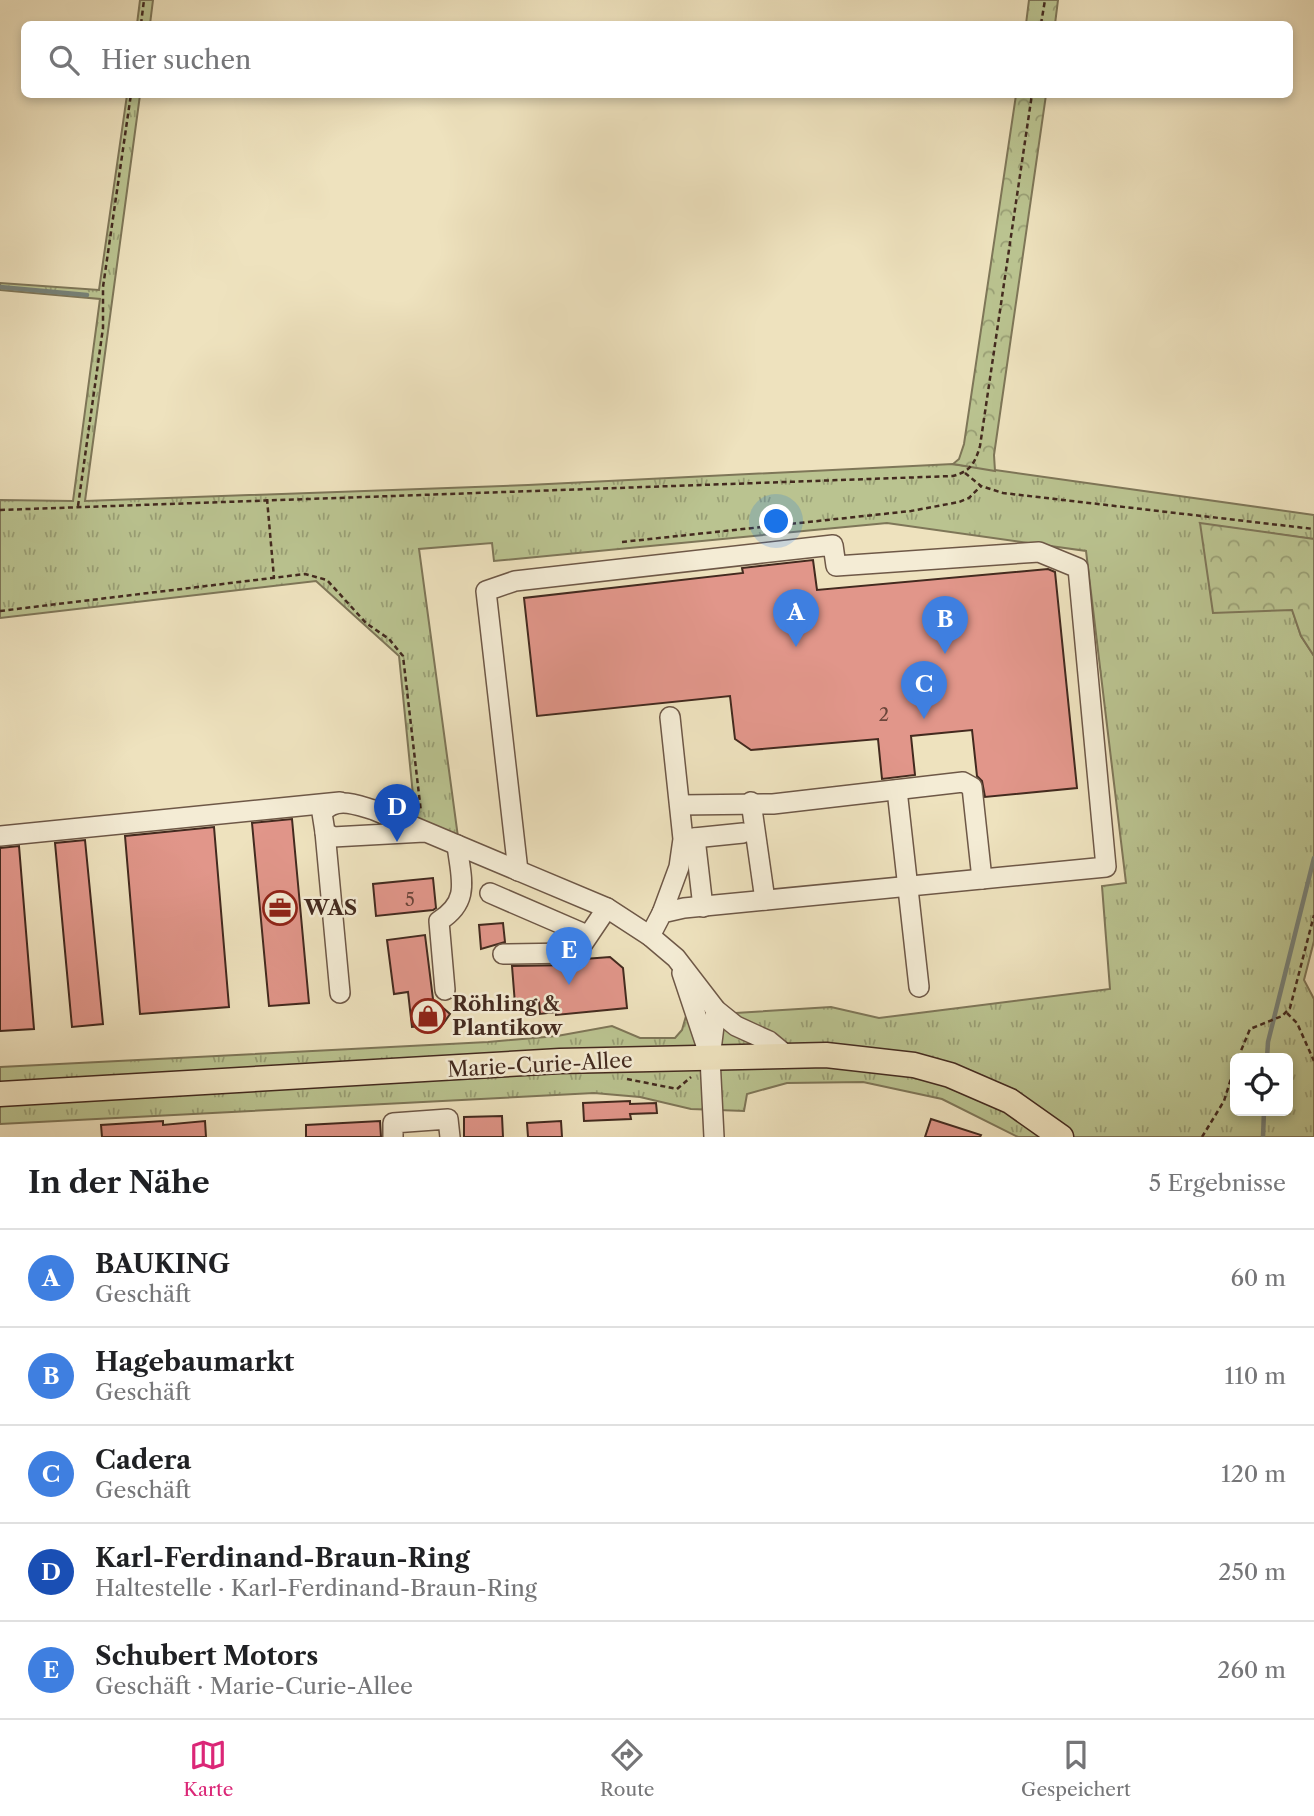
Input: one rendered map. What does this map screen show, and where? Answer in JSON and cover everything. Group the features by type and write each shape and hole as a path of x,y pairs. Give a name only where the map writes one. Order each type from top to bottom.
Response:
{"main road":[{"name":"Marie-Curie-Allee","path":"0,1094 560,1061 710,1068 786,1055 862,1058 950,1075 1010,1101 1061,1137"}],"street":[{"path":"518,871 486,590 515,581 833,545 835,566 1039,552 1078,568 1106,867 765,900 662,913"},
{"path":"670,717 680,805 703,907"},
{"path":"680,805 751,802 773,804 963,782 972,787 982,878"},
{"path":"897,790 919,987"},
{"path":"340,993 323,813 328,806 344,802"},
{"path":"0,836 306,803 344,802 374,810 607,908 650,936 676,958 716,1010 736,1026 769,1041 786,1055"},
{"path":"751,802 765,900"},
{"path":"325,832 333,837 424,832"},
{"path":"689,839 743,833"},
{"path":"650,936 662,913 689,839"},
{"path":"445,990 439,921 456,911 461,901 457,845"},
{"path":"490,892 586,935"},
{"path":"503,954 572,953 582,945 586,935 607,908"},
{"path":"676,958 710,1068"},
{"path":"714,1137 710,1068 716,1010"},
{"path":"393,1137 393,1123 448,1119 450,1137"}],"path":[{"path":"141,21 144,0"},
{"path":"1042,21 1045,0"},
{"path":"78,506 103,328 103,287 130,98"},
{"path":"0,510 965,473 971,469 981,446 1031,98"},
{"path":"965,473 981,486 1003,493 1314,529"},
{"path":"622,542 911,511 959,502 969,498 981,486"},
{"path":"267,499 274,578"},
{"path":"0,611 232,585 305,574 327,580 366,623 389,639 403,656 424,832"},
{"path":"1240,1053 1245,1035 1264,1021 1287,1013 1293,1001 1314,915"},
{"path":"1287,1013 1297,1023 1314,1061"},
{"path":"617,1078 677,1089 695,1075 710,1068"},
{"path":"1202,1137 1224,1101 1230,1082"}],"green space":[{"path":"140,0 153,0 150,21 137,21"},
{"path":"1029,0 1058,0 1055,21 1026,21"},
{"path":"127,98 140,98 85,501 528,485 953,464 1314,515 1314,539 1201,524 1292,609 1301,636 1314,656 1314,941 1304,980 1314,999 1314,1137 1018,1137 942,1099 863,1082 787,1083 747,1094 744,1111 691,1109 640,1097 594,1093 0,1124 0,1067 488,1042 557,1036 612,1026 640,1038 675,1038 682,1030 686,1016 831,1007 879,1018 1110,989 1102,886 1126,883 1086,551 887,523 494,561 492,543 419,549 458,837 429,826 405,810 413,795 399,656 316,581 0,618 0,500 73,501 100,299 0,290 0,283 99,290"},
{"path":"1016,98 1046,98 994,455 995,471 953,464 959,459 964,444"},
{"path":"1200,523 1314,539 1314,656 1301,636 1292,610 1213,613"}],"building":[{"path":"813,560 817,590 1048,569 1055,572 1077,788 985,797 982,781 977,776 972,730 911,736 915,775 882,779 878,739 751,750 735,739 730,696 537,716 524,598 743,573 742,568"},
{"name":"WAS","path":"292,819 309,1003 269,1006 252,823"},
{"path":"214,827 229,1007 140,1014 125,836"},
{"path":"85,840 103,1024 72,1027 55,843"},
{"path":"19,846 34,1029 0,1031 0,848"},
{"path":"433,878 436,908 433,910 376,916 373,884"},
{"path":"503,923 505,942 481,949 479,925"},
{"path":"425,935 434,1007 441,1006 450,1014 443,1024 412,1027 408,992 394,994 387,940"},
{"path":"610,957 623,968 627,1008 556,1015 556,1012 540,1014 539,1001 515,1004 512,966 572,965 584,959"},
{"path":"630,1101 630,1104 656,1103 657,1113 630,1114 631,1119 584,1121 583,1103"},
{"path":"502,1116 503,1137 464,1137 464,1117"},
{"path":"931,1119 981,1135 925,1137"},
{"path":"163,1121 163,1125 205,1121 206,1137 102,1137 101,1125"},
{"path":"380,1121 381,1137 306,1137 306,1125"},
{"path":"561,1121 562,1137 528,1137 527,1123"}],"waterway":[{"path":"0,287 87,295"},
{"path":"1267,1053 1314,858"},
{"path":"1263,1137 1264,1116"}],"place":[{"name":"BAUKING","path":"796,647"},
{"name":"Hagebaumarkt","path":"945,654"},
{"name":"Cadera","path":"924,719"},
{"name":"Karl-Ferdinand-Braun-Ring","path":"397,842"},
{"name":"WAS","path":"280,908"},
{"name":"Schubert Motors","path":"569,985"},
{"name":"Röhling & Plantikow","path":"428,1016"}]}
